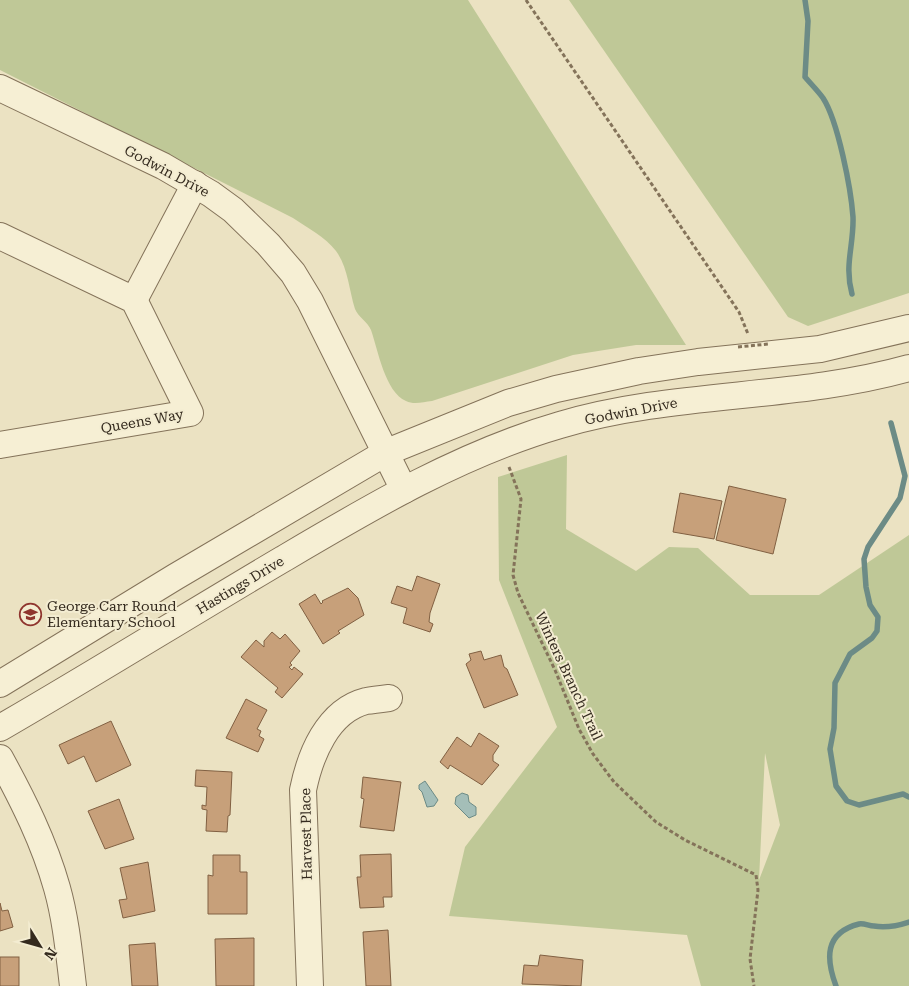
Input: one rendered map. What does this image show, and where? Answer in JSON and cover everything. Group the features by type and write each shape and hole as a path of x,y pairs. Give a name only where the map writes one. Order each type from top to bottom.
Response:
{"street":[{"name":"Godwin Drive","path":"0,88 163,166 195,184 233,210 268,244 293,273 310,301 387,452 404,490 454,464 561,424 726,395 835,384 909,368"},
{"path":"0,236 134,300 195,184"},
{"name":"Queens Way","path":"0,445 190,413 134,300"},
{"path":"0,684 175,577 387,452 508,403 556,389 754,349 820,349 909,328"},
{"name":"Hastings Drive","path":"0,728 276,563 404,490"},
{"name":"Harvest Place","path":"310,986 303,790 308,768 317,746 330,727 343,713 364,702 389,698"},
{"path":"0,758 38,834 57,889 68,936 73,986"}],"path":[{"path":"526,0 739,312 754,349"},
{"name":"Winters Branch Trail","path":"501,445 521,499 513,574 518,593 555,670 579,729 593,754 614,782 656,822 685,840 756,875 758,890 750,959 754,986"}],"green space":[{"path":"0,0 468,0 686,345 636,345 573,355 432,401 415,403 406,401 393,389 383,370 371,330 355,309 348,279 340,257 327,241 293,218 0,70"},
{"path":"569,0 909,0 909,293 808,326 788,317"},
{"path":"567,455 566,529 636,571 669,547 698,548 750,595 819,595 909,535 909,986 701,986 687,935 449,916 465,847 557,727 499,580 498,477","holes":["765,753 780,825 759,880"]}],"water":[{"path":"425,781 438,800 434,806 427,807 422,792 419,789 419,785"},
{"path":"462,793 468,795 469,802 476,807 476,815 469,818 455,804 456,797"}],"building":[{"path":"729,486 786,499 773,554 716,540"},
{"path":"680,493 722,501 714,539 673,532"},
{"path":"417,576 440,584 430,613 429,622 433,624 430,632 403,623 407,608 391,603 397,586 412,591"},
{"path":"348,588 358,598 364,615 338,631 340,633 323,644 299,604 315,594 321,604 322,601"},
{"path":"272,632 280,639 285,634 300,651 289,667 292,670 294,667 303,674 282,698 275,692 278,688 241,657 256,640 264,647 264,641"},
{"path":"481,651 484,660 501,655 504,667 507,669 518,695 484,708 466,664 471,660 469,654"},
{"path":"246,699 267,710 257,729 261,731 259,736 264,739 258,752 226,738"},
{"path":"111,721 131,765 96,782 84,756 68,764 59,745"},
{"path":"479,733 499,746 493,755 493,761 499,765 482,785 450,765 448,769 440,762 457,737 471,747"},
{"path":"196,770 232,772 230,815 228,816 227,832 206,831 207,810 202,809 202,805 206,806 207,787 195,786"},
{"path":"363,777 401,782 394,831 360,827 364,799 361,798"},
{"path":"119,799 134,839 105,849 88,811"},
{"path":"391,854 392,897 383,897 384,907 360,908 357,877 361,877 360,855"},
{"path":"213,855 240,855 240,872 247,872 247,914 208,914 208,875 213,876"},
{"path":"148,862 155,911 123,918 119,900 127,899 120,868"},
{"path":"0,903 2,911 8,910 13,927 0,931"},
{"path":"388,930 391,986 366,986 363,932"},
{"path":"254,938 254,986 216,986 215,939"},
{"path":"155,943 158,986 132,986 129,945"},
{"path":"540,955 583,960 581,986 522,984 524,965 538,966"},
{"path":"0,957 19,957 19,986 0,986"}],"waterway":[{"path":"805,0 808,21 805,77 823,98 829,109 839,138 850,190 853,227 849,274 852,294"},
{"path":"891,423 905,476 900,498 868,547 864,559 866,587 870,605 878,617 877,631 872,638 850,654 835,683 834,728 830,749 836,786 847,801 859,805 903,794 909,797"},
{"path":"836,986 830,966 830,957 834,940 839,934 859,924 887,927 909,922"}],"place":[{"name":"George Carr Round Elementary School","path":"31,614"}]}
